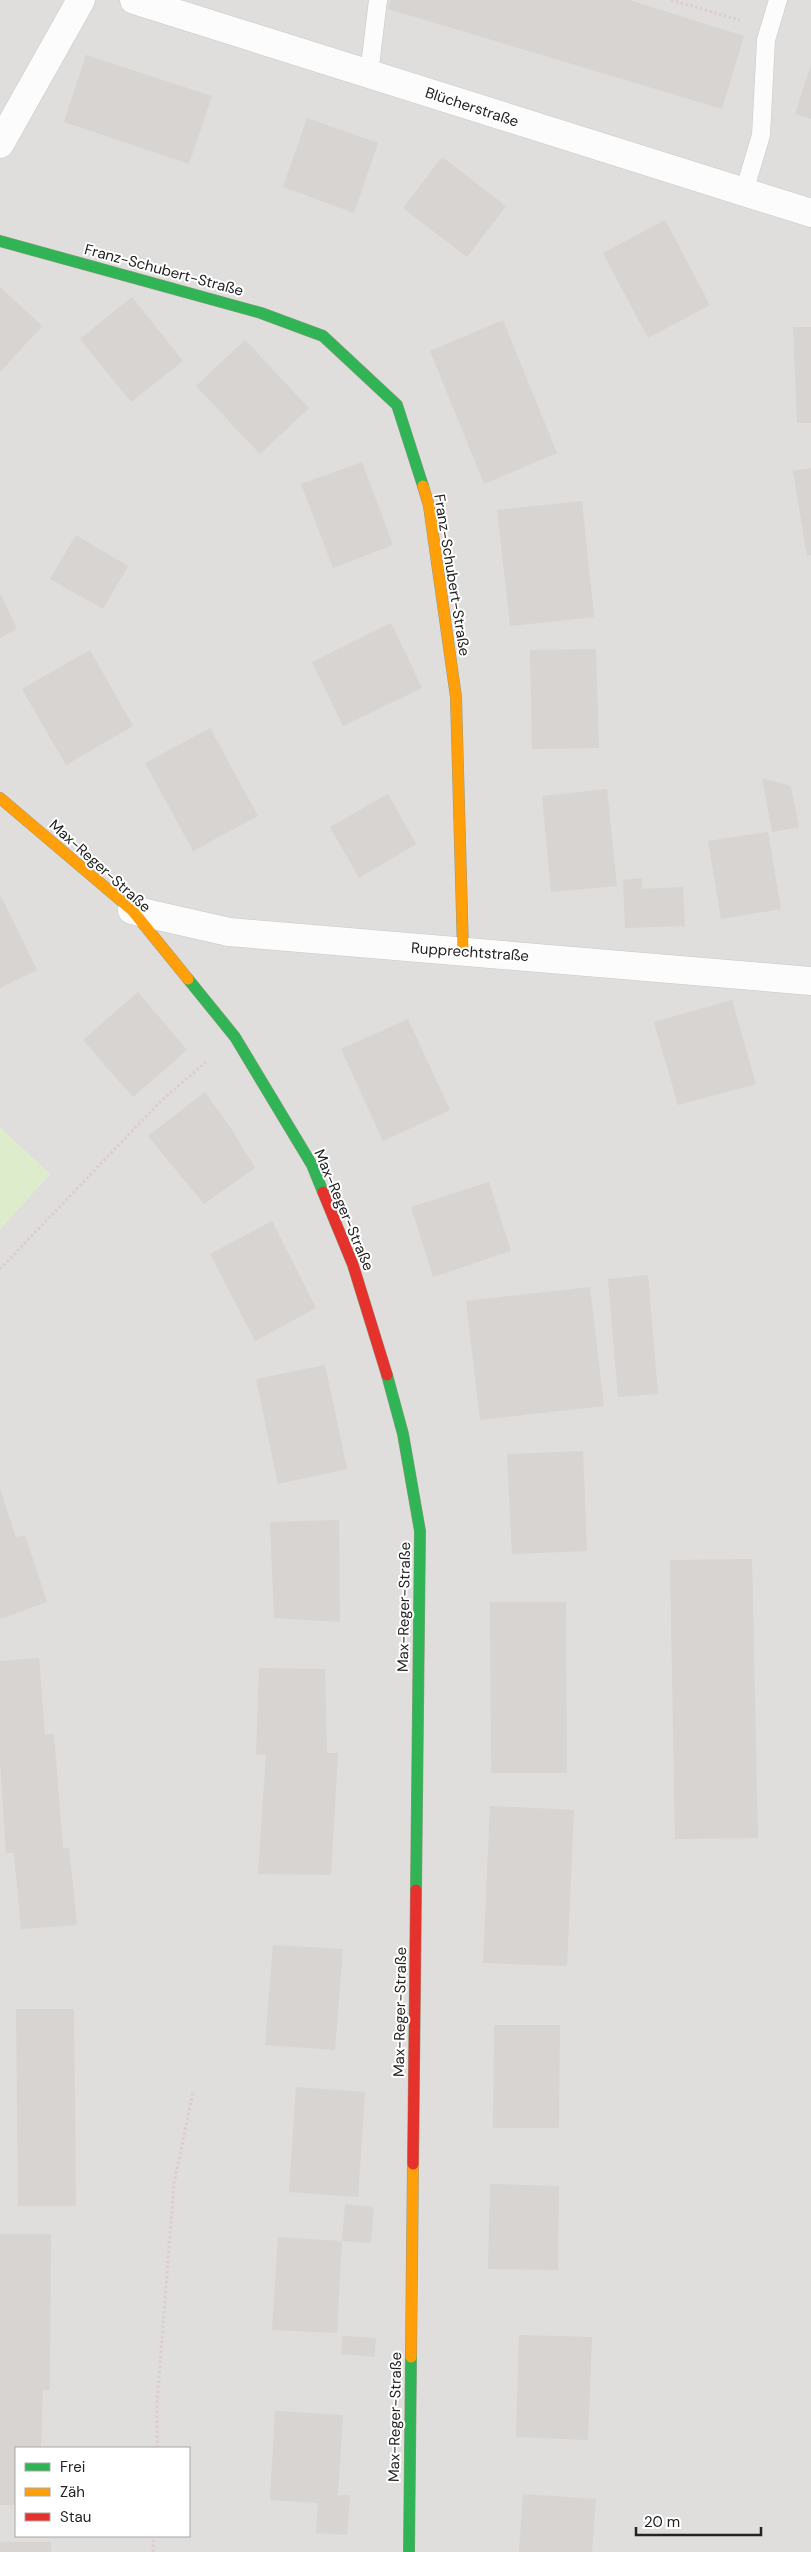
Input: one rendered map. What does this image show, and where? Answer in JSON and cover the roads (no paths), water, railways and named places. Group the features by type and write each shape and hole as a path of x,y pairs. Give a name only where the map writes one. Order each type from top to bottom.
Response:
{"street":[{"path":"0,144 81,0"},
{"name":"Blücherstraße","path":"134,0 811,212"},
{"name":"Franz-Schubert-Straße","path":"0,241 261,313 323,336 396,405 428,506 456,697 463,951"},
{"name":"Max-Reger-Straße","path":"0,798 132,910 235,1037 312,1165 353,1265 380,1350 403,1434 420,1532 409,2552"},
{"name":"Rupprechtstraße","path":"132,910 229,932 811,981"}],"lane":[{"path":"369,74 378,0"},
{"path":"744,192 761,135 766,40 778,0"}]}
